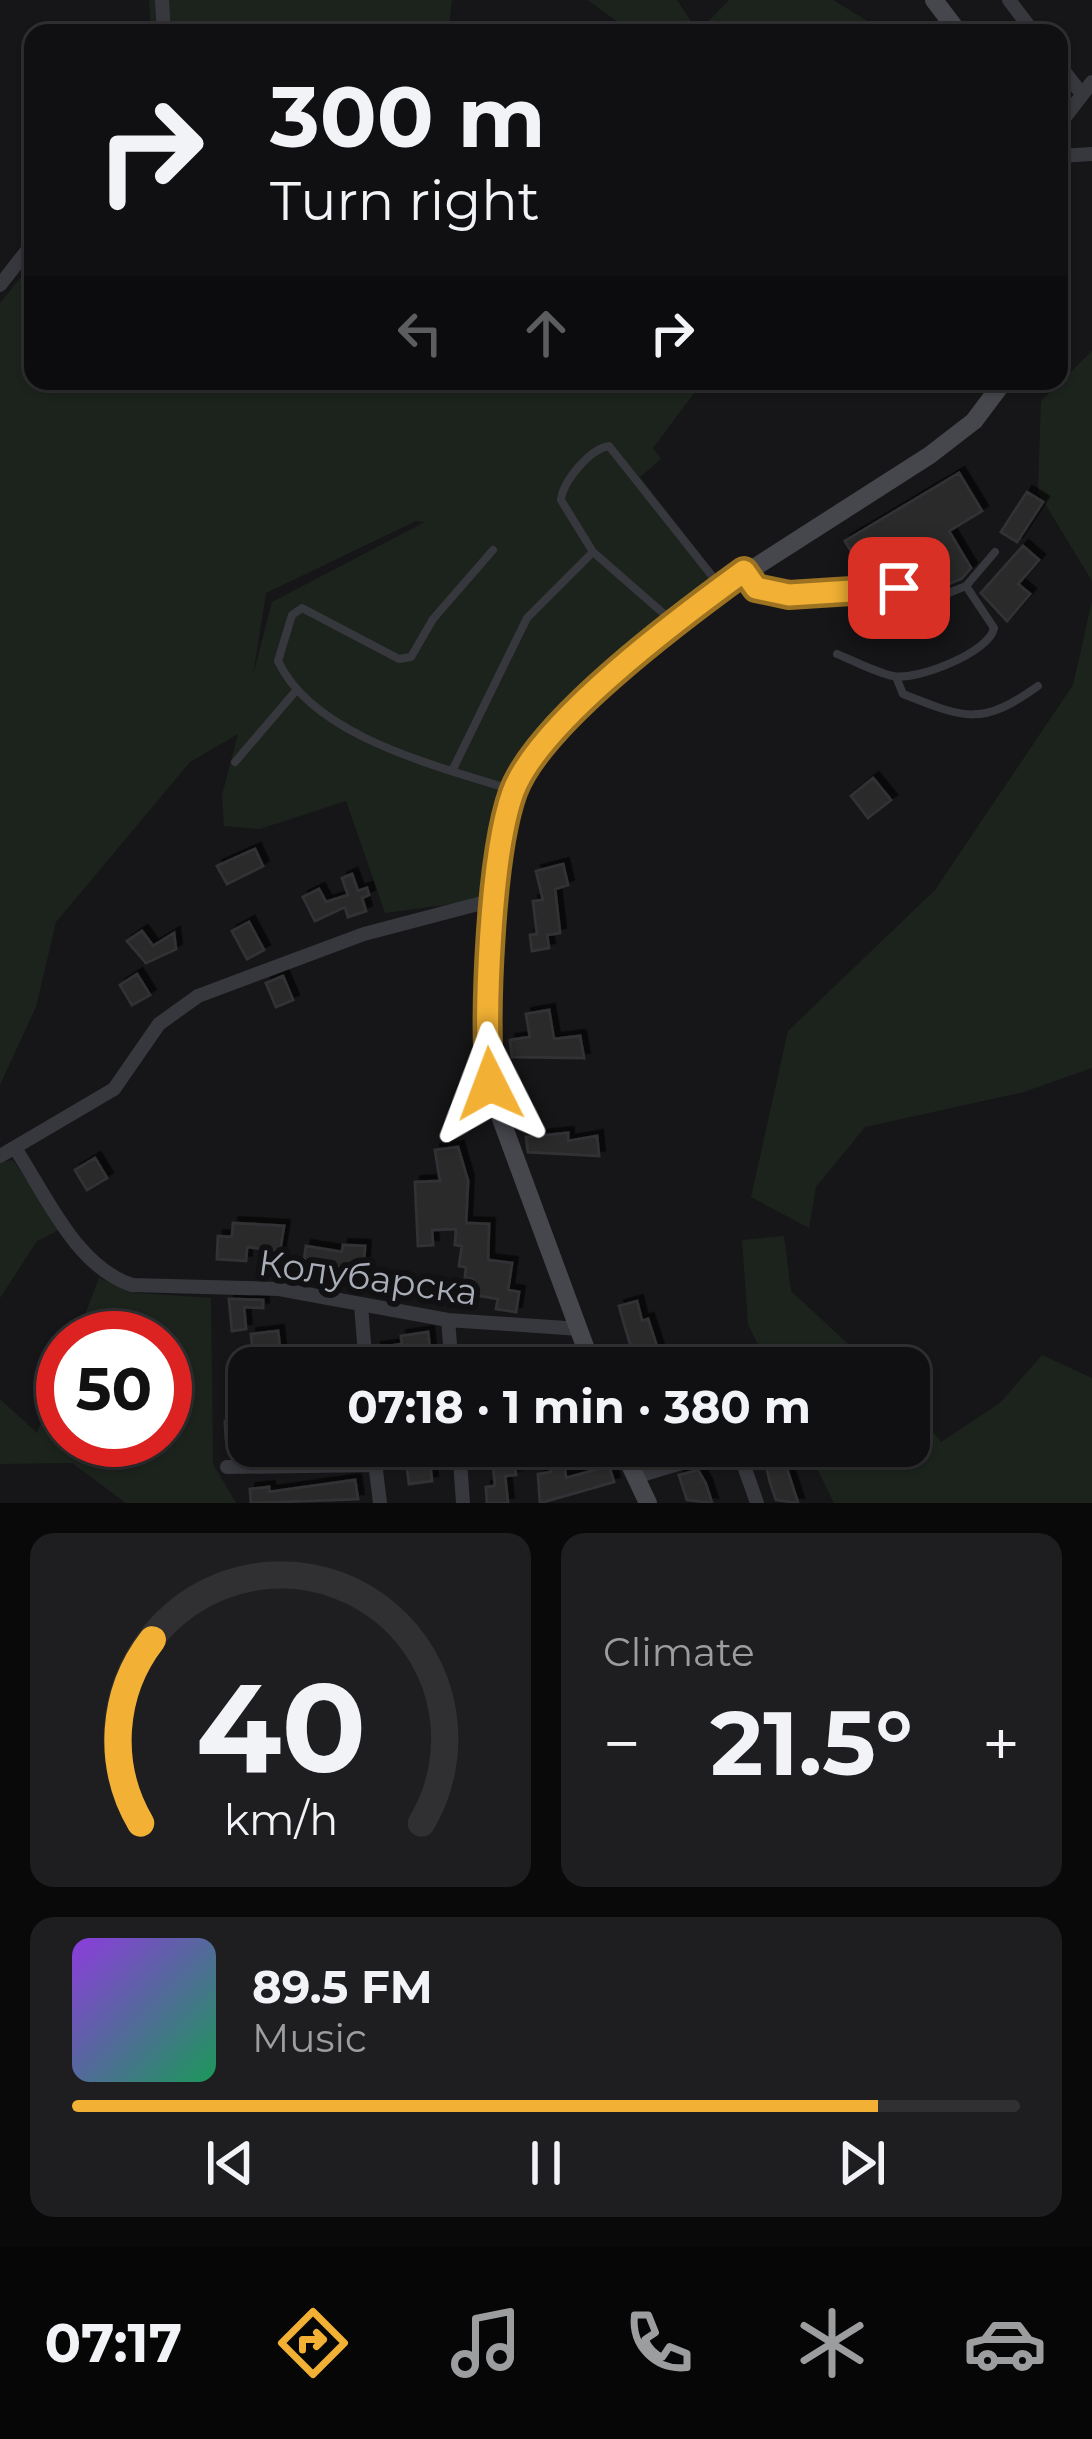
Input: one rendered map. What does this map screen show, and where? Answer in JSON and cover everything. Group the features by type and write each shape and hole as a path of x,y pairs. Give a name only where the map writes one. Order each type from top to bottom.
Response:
{"main road":[{"path":"934,0 952,24"},
{"path":"586,1347 491,1092 486,1037 497,899 513,791 554,732 674,624 744,571 930,455 974,421 997,390"},
{"path":"630,1467 648,1503"}],"street":[{"path":"1009,0 1027,24"},
{"path":"1068,113 1087,88"},
{"path":"0,285 24,254"},
{"path":"0,1156 114,1089 159,1024 198,996 364,934 497,899"},
{"name":"Колубарска","path":"15,1148 90,1259 115,1280 149,1286 279,1288 448,1320 580,1329"},
{"path":"361,1305 364,1347"},
{"path":"448,1320 450,1347"},
{"path":"635,1477 737,1446 758,1503"},
{"path":"375,1467 380,1503"},
{"path":"461,1467 464,1503"}],"lane":[{"path":"674,624 593,552 560,497 565,485 605,445 683,532 721,587"},
{"path":"493,550 405,659 296,610 278,650 294,693 352,730 513,791"},
{"path":"452,771 527,618 593,552"},
{"path":"744,571 756,588 789,595 899,588 932,600 966,586 994,552"},
{"path":"838,654 896,677 987,645 994,628 966,586"},
{"path":"896,677 903,694 967,715 988,716 1039,686"},
{"path":"235,762 294,693"}],"shaded area":[{"path":"149,0 452,0 449,24 150,24"},
{"path":"588,0 677,0 693,24 620,24"},
{"path":"729,0 833,0 872,24 706,24"},
{"path":"24,273 24,390 696,390 653,448 661,459 640,477 716,574 534,734 492,814 481,900 385,913 346,801 260,829 224,826 222,795 238,734 190,762 56,922 36,1007 0,1085 0,303","holes":["416,521 425,522 272,602 253,675 266,593"]},
{"path":"1092,351 1092,581 1038,492 1041,401 1052,390 1068,390 1068,375"},
{"path":"1092,601 1092,1068 1024,1092 865,1127 816,1187 809,1228 751,1197 788,1031 935,890 1073,685"},
{"path":"13,1160 61,1229 37,1241 0,1298 0,1162"},
{"path":"784,1236 791,1291 851,1347 759,1347 748,1324 742,1240"},
{"path":"99,1278 138,1293 211,1298 213,1464 236,1503 126,1503 77,1467 192,1467 192,1311 86,1311"},
{"path":"1042,1355 1092,1378 1092,1503 834,1503 816,1467 930,1467 930,1428 941,1442 1000,1403"},
{"path":"0,1399 36,1432 36,1464 0,1464"}],"building":[{"path":"959,473 982,511 949,531 971,568 961,579 936,589 915,553 869,581 845,541"},
{"path":"1027,492 1043,502 1017,542 1001,532"},
{"path":"1023,546 1039,560 1018,584 1030,594 1007,621 981,593"},
{"path":"873,778 891,800 868,818 851,796"},
{"path":"255,849 263,866 227,884 217,866"},
{"path":"563,864 568,885 555,889 560,933 547,935 549,948 532,951 530,935 537,934 533,901 543,900 536,871"},
{"path":"352,874 358,891 367,888 369,895 362,898 366,911 348,917 345,907 315,921 303,897 319,889 326,902 348,895 342,878"},
{"path":"249,922 264,950 247,959 232,931"},
{"path":"142,931 153,946 174,933 176,949 146,963 127,941"},
{"path":"137,974 150,995 132,1005 120,985"},
{"path":"283,976 293,1000 276,1007 266,983"},
{"path":"549,1010 554,1039 580,1036 584,1058 512,1057 510,1040 530,1037 526,1014"},
{"path":"568,1133 568,1141 597,1136 599,1156 528,1152 526,1137"},
{"path":"458,1147 468,1181 466,1223 489,1224 488,1260 512,1263 508,1290 519,1292 516,1312 496,1309 498,1299 470,1294 473,1279 465,1278 466,1267 459,1266 462,1246 455,1245 456,1229 432,1230 433,1245 418,1246 415,1182 440,1181 435,1150"},
{"path":"95,1158 107,1178 87,1190 75,1170"},
{"path":"233,1223 284,1226 280,1251 247,1247 246,1261 217,1259 218,1236 232,1237"},
{"path":"343,1245 365,1246 363,1274 303,1268 306,1246 342,1252"},
{"path":"229,1299 263,1300 263,1308 244,1307 246,1329 232,1331"},
{"path":"637,1301 657,1347 631,1347 619,1306"},
{"path":"278,1331 280,1347 252,1347 251,1334"},
{"path":"428,1332 430,1347 382,1347 402,1344 401,1336"},
{"path":"407,1467 430,1467 432,1481 409,1484"},
{"path":"493,1467 515,1467 516,1475 505,1476 508,1503 487,1503 486,1487 495,1486"},
{"path":"551,1467 565,1467 566,1478 609,1467 614,1482 540,1503 538,1474 551,1472"},
{"path":"767,1467 787,1467 798,1503 776,1500"},
{"path":"698,1470 712,1503 687,1500 679,1475"},
{"path":"355,1480 358,1499 251,1503 250,1489 269,1487 269,1492"}],"route":[{"path":"490,1084 486,1037 501,851 513,791 533,757 554,732 688,610 744,571 756,588 789,595 899,588"}]}
